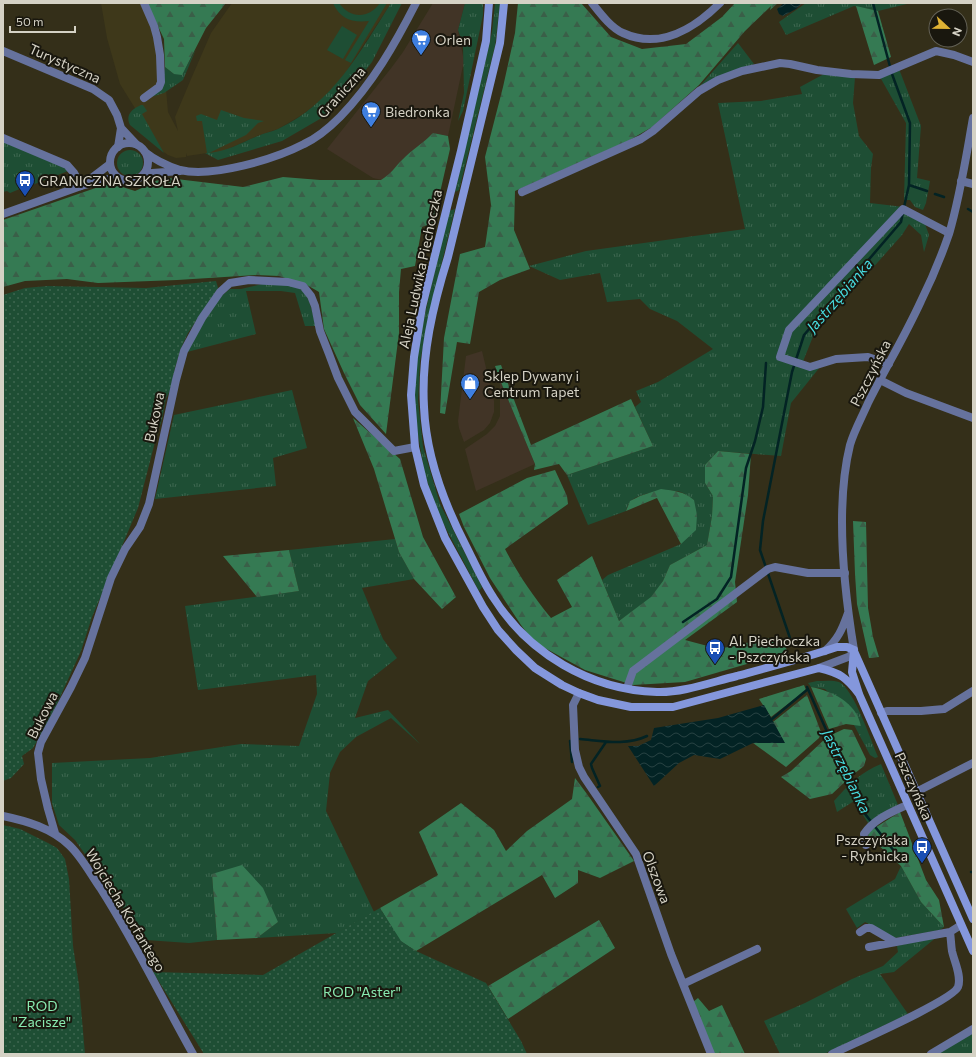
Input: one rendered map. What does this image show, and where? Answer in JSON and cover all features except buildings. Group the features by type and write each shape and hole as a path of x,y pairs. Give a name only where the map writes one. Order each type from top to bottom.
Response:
{"main road":[{"name":"Aleja Ludwika Piechoczka","path":"489,3 486,41 461,151 422,307 414,357 411,395 415,447 424,485 437,520 467,580 498,630 525,660 549,677 579,693 604,702 631,707 673,707 819,668 839,674 852,684 859,694"},
{"name":"Aleja Ludwika Piechoczka","path":"504,3 500,43 431,324 423,389 426,426 439,487 448,511 493,598 509,620 522,634 547,655 574,671 600,682 627,688 668,692 718,681 836,647 847,647 854,650"},
{"name":"Pszczyńska","path":"854,650 852,672 859,694 973,951"},
{"name":"Pszczyńska","path":"854,650 973,919"}],"street":[{"path":"144,3 157,37 160,55 161,82 159,87 144,98"},
{"name":"Graniczna","path":"138,179 152,173 182,170 218,171 237,168 305,144 340,117 385,62 416,3"},
{"path":"592,3 617,29 638,38 653,39 668,37 696,24 720,3"},
{"name":"Turystyczna","path":"3,51 93,89 101,94 109,100 117,115 121,128 136,144"},
{"path":"522,192 641,139 699,91 718,80 742,71 780,63 817,70 872,75 884,73 936,52 954,55 973,62"},
{"name":"Pszczyńska","path":"854,650 845,573 843,517 843,487 851,444 857,427 921,303 936,269 949,233 973,118"},
{"path":"118,146 121,128"},
{"path":"3,138 67,165 74,173 81,186"},
{"path":"3,214 81,186 112,178 126,181 138,179 146,170 148,164 146,152 136,144 124,144 118,146 110,157 110,164 115,175 120,179"},
{"name":"Graniczna","path":"146,152 154,160 182,170"},
{"path":"81,186 110,164"},
{"path":"961,181 973,184"},
{"path":"889,364 868,357 836,359 810,367 780,357 789,330 906,211 949,233"},
{"name":"Bukowa","path":"55,834 41,779 38,753 41,742 85,658 111,578 125,549 140,526 149,504 176,380 184,351 198,324 220,292 230,283 249,280 281,281 303,286 311,296 315,306 320,331 338,378 355,412 394,451 398,452 415,447"},
{"path":"880,380 906,393 973,418"},
{"path":"627,688 633,671 770,568 775,567 808,573 845,573"},
{"name":"Aleja Ludwika Piechoczka","path":"824,651 837,639 849,611"},
{"name":"Aleja Ludwika Piechoczka","path":"819,668 848,658 854,650"},
{"path":"881,713 887,711 944,709 973,691"},
{"name":"Olszowa","path":"579,693 574,705 575,750 579,767 584,777 636,854 671,954 711,1054"},
{"path":"916,792 973,763"},
{"path":"866,845 864,834 869,826 893,811 907,805"},
{"name":"Wojciecha Korfantego","path":"3,816 38,825 55,834 70,845 107,899 155,982 193,1054"},
{"path":"869,947 950,932 961,925"},
{"path":"860,932 866,928 871,928 895,942"},
{"path":"832,1054 934,1005 952,994 958,987 959,980 952,951 950,932"},
{"path":"683,984 757,949"},
{"path":"931,1054 973,1029"}],"shaded area":[{"path":"101,3 146,3 162,43 168,112 178,131 175,117 191,79 211,33 232,3 391,3 344,75 325,97 302,115 278,129 257,136 217,154 207,153 187,156 186,153 186,157 176,158 161,150 120,84 107,38"},
{"path":"433,3 465,3 458,30 464,61 448,136 433,133 427,140 402,160 390,175 382,180 373,178 327,149 403,52"},
{"path":"482,351 494,401 494,412 490,423 484,430 464,442 458,421 466,356"},
{"path":"500,380 535,464 476,491 465,449 487,434 495,426 500,416"}],"green space":[{"path":"147,3 226,3 206,28 182,75 174,74 165,67 164,39"},
{"path":"333,3 339,3 348,12 360,15 370,12 380,3 387,3 351,63 345,60 369,21 347,19 339,13"},
{"path":"391,3 402,3 372,62 343,99 325,116 282,141 218,160 205,153 207,153 202,121 197,121 196,116 201,114 217,120 221,110 244,118 264,121 258,123 246,135 209,153 223,150 278,129 297,118 330,91 344,75"},
{"path":"465,3 483,3 483,15 463,111 458,121 464,93 463,45 458,30"},
{"path":"518,3 581,3 611,37 642,49 686,44 722,17 735,3 778,3 770,10 771,6 745,31 699,85 652,127 628,141 515,191 514,230 530,269 500,280 479,292 470,344 457,342 445,414 440,413 444,338 460,254 485,247 491,205 485,157 515,33"},
{"path":"806,3 907,4 878,11 854,6 786,35 779,22"},
{"path":"495,4 500,4 495,46 459,190 455,192 492,32"},
{"path":"856,6 878,11 891,57 874,65"},
{"path":"342,26 357,35 343,59 327,50"},
{"path":"738,43 754,64 699,87"},
{"path":"196,49 183,80 164,93 151,97 164,73 165,67 174,74 185,69"},
{"path":"899,69 921,126 917,178 930,181 926,203 923,210 915,207 910,200 904,200 906,123 880,77"},
{"path":"824,74 855,77 853,103 859,136 873,154 870,203 904,207 925,224 929,235 924,252 921,235 909,224 902,235 814,334 802,364 820,367 791,403 781,456 718,451 705,465 705,483 713,496 712,516 707,545 670,565 663,581 651,598 619,621 602,580 608,575 681,544 694,500 678,491 652,492 631,501 626,511 588,525 567,475 653,446 635,407 641,402 636,391 658,382 713,349 677,321 650,309 640,299 607,302 600,273 560,280 529,266 586,251 745,229 718,103 761,101 802,94 800,87"},
{"path":"143,105 147,111 142,114 164,153 130,125 128,118 130,113"},
{"path":"433,133 448,136 450,149 433,223 422,227 415,266 401,269 399,292 399,333 386,434 360,405 324,329 319,292 307,285 279,276 257,275 98,283 67,279 25,281 3,287 3,220 110,183 135,191 142,188 147,183 168,178 243,187 283,177 320,180 381,180"},
{"path":"3,141 61,165 68,171 27,187 24,186 10,193 7,191 3,192"},
{"path":"130,150 139,154 143,163 139,172 130,176 121,172 117,163 121,154"},
{"path":"455,209 432,302 420,361 418,401 423,447 440,504 482,587 479,591 440,517 425,475 416,423 414,395 416,362 426,309 449,211"},
{"path":"216,281 218,288 188,333 181,348 170,391 166,398 162,419 138,508 92,617 81,651 55,708 33,748 22,756 24,764 11,778 3,781 3,295 25,288 48,286 146,288"},
{"path":"266,283 290,286 303,291 310,303 316,326 305,326 295,293 281,291 246,291 256,334 187,352 191,342 220,297 230,289 241,289"},
{"path":"501,365 531,445 631,399 653,446 567,475 559,464 534,470 535,464 495,366"},
{"path":"292,390 307,448 273,458 276,486 155,499 174,415"},
{"path":"353,418 400,459 423,537 456,597 442,609 414,579 399,552 374,469"},
{"path":"718,451 751,454 748,495 735,582 737,602 685,640 719,649 769,638 784,644 788,652 685,682 633,685 585,670 534,642 490,578 459,514 527,478 555,470 567,496 568,504 505,549 526,585 551,618 572,607 557,580 592,556 619,621 651,597 663,581 670,565 707,545 712,516 713,496 705,483 705,465"},
{"path":"661,489 682,493 694,500 697,515 696,530 681,544 657,498 626,511 630,501"},
{"path":"853,521 866,522 868,608 873,637 879,657 869,658 857,604"},
{"path":"395,539 399,552 414,579 362,588 383,639 397,658 368,681 355,718 388,710 420,744 391,718 356,737 340,752 330,773 326,811 374,912 337,933 257,938 278,922 212,874 217,940 189,943 146,940 75,840 59,825 52,803 52,763 150,758 241,744 299,746 317,694 316,675 198,690 185,606 299,591 289,550"},
{"path":"289,550 299,591 257,597 223,556"},
{"path":"817,681 837,681 845,687 867,728 878,757 875,758 870,755 854,725 861,725 825,689 811,687 808,683"},
{"path":"804,685 806,690 771,717 759,699"},
{"path":"811,687 827,691 849,704 854,710 861,726 846,724 829,729"},
{"path":"807,695 821,732 819,738 786,767 753,743 784,742 773,722"},
{"path":"844,729 852,730 866,759 864,766 850,777 831,735"},
{"path":"827,737 847,780 832,794 810,799 781,777 791,771"},
{"path":"881,764 898,805 868,823 854,801 837,812 834,801 839,795 861,775"},
{"path":"575,778 634,861 600,878 578,870 578,883 555,898 542,875 416,951 400,941 380,908 438,875 419,832 461,803 494,830 506,851 527,831 572,799"},
{"path":"900,812 926,880 939,900 944,927 921,902 901,866 875,842 869,846 868,836 870,831"},
{"name":"ROD \"Zacisze\"","path":"3,825 20,829 48,843 57,848 65,859 69,879 73,946 79,985 85,1054 3,1054"},
{"path":"242,865 263,888 278,922 257,938 217,940 212,874"},
{"path":"901,866 921,902 944,927 940,930 895,938 865,922 857,928 846,909 895,879"},
{"name":"ROD \"Aster\"","path":"380,908 401,941 416,951 486,983 521,1041 527,1054 204,1054 153,972 263,975"},
{"path":"599,920 615,948 508,1019 488,986"},
{"path":"938,936 894,972 880,974 908,1014 824,1054 780,1054 764,1021 805,1003 852,979 883,966 898,952 897,946"},
{"path":"698,998 709,1011 722,1005 745,1054 714,1054 693,1002"},
{"path":"973,1033 973,1054 937,1054"}],"water":[{"path":"784,3 802,3 796,9 783,16 779,14 777,9"},
{"path":"764,705 785,743 753,743 720,759 694,755 679,763 654,786 628,746 638,746 651,740 654,728 718,718"}],"waterway":[{"name":"Jastrzębianka","path":"873,3 892,74 910,123 909,185 904,207"},
{"path":"909,185 927,191"},
{"path":"935,194 944,197"},
{"path":"968,209 973,212"},
{"name":"Jastrzębianka","path":"791,641 760,550 763,521 792,372 804,335 901,222 903,212"},
{"path":"683,622 717,599 731,577 746,468 755,441 763,407 766,363"},
{"name":"Jastrzębianka","path":"807,687 862,810 894,851"},
{"path":"772,719 808,689"},
{"path":"580,739 623,742 647,736"},
{"path":"570,741 572,762"},
{"path":"598,787 600,786 591,764 606,742"}],"place":[{"name":"Orlen","path":"421,56"},
{"name":"Biedronka","path":"371,128"},
{"name":"GRANICZNA SZKOŁA","path":"25,197"},
{"name":"Sklep Dywany i Centrum Tapet","path":"470,400"},
{"name":"Al. Piechoczka - Pszczyńska","path":"715,665"},
{"name":"Pszczyńska - Rybnicka","path":"922,864"}]}
